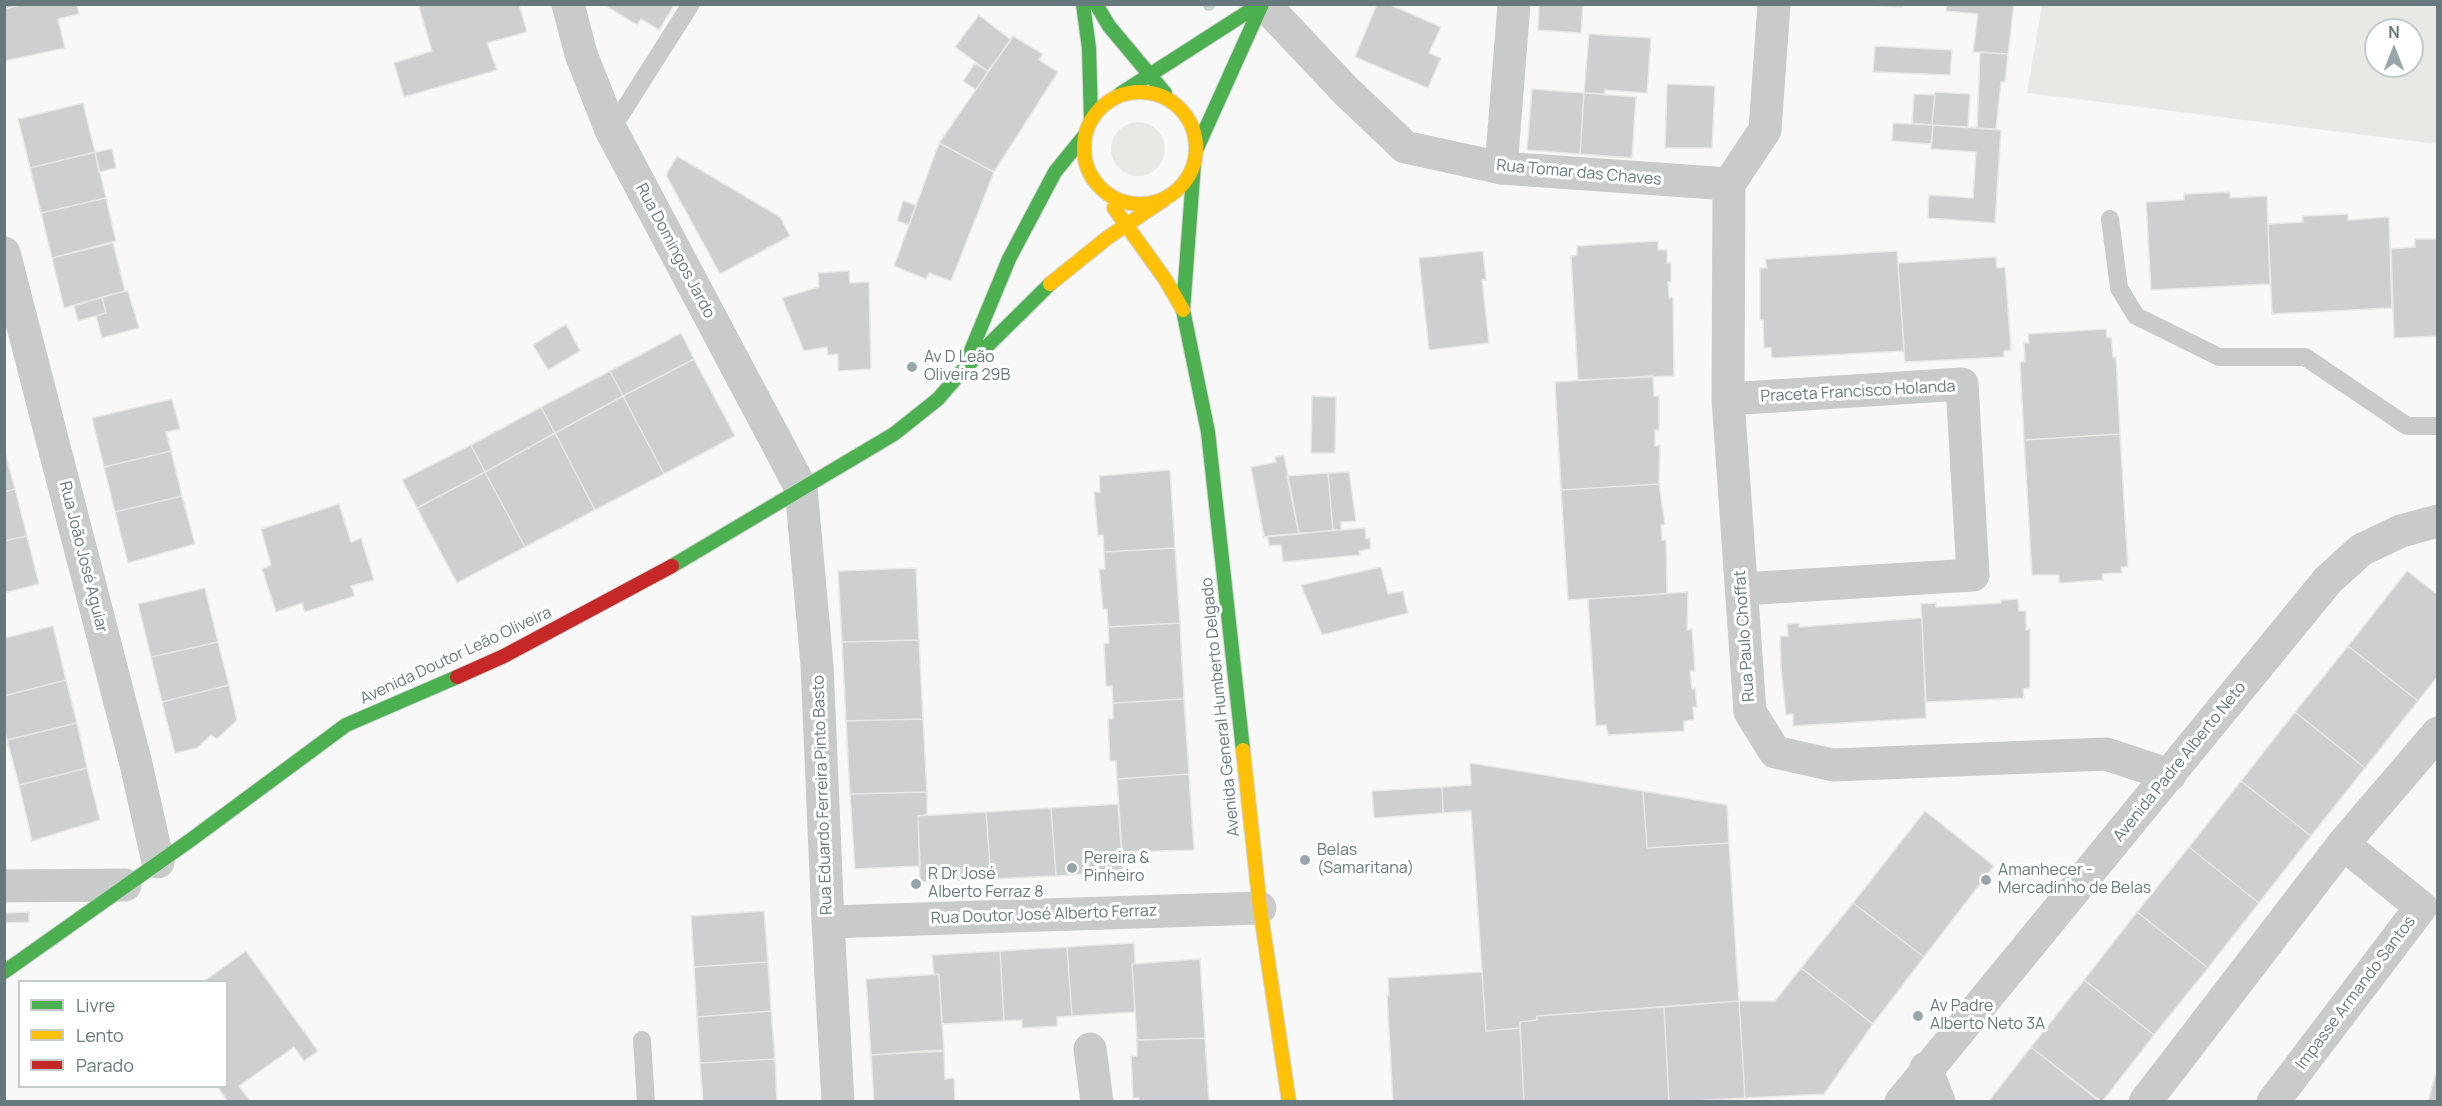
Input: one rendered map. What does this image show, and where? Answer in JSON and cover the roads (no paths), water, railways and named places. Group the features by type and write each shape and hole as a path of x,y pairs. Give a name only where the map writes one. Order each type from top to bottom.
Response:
{"street":[{"name":"Rua Domingos Jardo","path":"568,4 581,54 611,130 801,488"},
{"path":"1083,4 1089,48 1091,120"},
{"path":"1095,4 1109,26 1185,115 1194,130 1197,148"},
{"path":"1262,4 1197,148 1188,178 1178,190 1165,199 1150,204 1126,202 1104,192 1086,166 1084,150 1085,135 1091,120 1100,108 1182,57 1227,24 1262,4"},
{"name":"Rua Tomar das Chaves","path":"1262,4 1346,91 1405,147 1501,168 1729,184"},
{"path":"1501,168 1514,4"},
{"path":"1729,184 1765,130 1774,4"},
{"path":"1113,98 1125,94 1150,92 1173,102"},
{"name":"Avenida Doutor Leão Oliveira","path":"963,370 1009,259 1055,172 1085,135"},
{"name":"Avenida General Humberto Delgado","path":"1194,163 1183,310 1208,432 1260,908 1289,1101"},
{"name":"Avenida General Humberto Delgado","path":"1094,180 1165,279 1183,310"},
{"name":"Rua Paulo Choffat","path":"1729,184 1728,399 1750,712 1775,752 1833,765 2106,754 2170,775"},
{"name":"Avenida Doutor Leão Oliveira","path":"4,972 192,839 346,725 504,656 666,570 894,434 938,399 963,370 1048,286 1126,225 1165,199"},
{"name":"Rua João José Aguiar","path":"4,253 134,753 158,862"},
{"name":"Praceta Francisco Holanda","path":"1728,399 1962,384 1973,575 1742,589"},
{"name":"Rua Eduardo Ferreira Pinto Basto","path":"801,488 817,665 838,1101"},
{"name":"Avenida Padre Alberto Neto","path":"1901,1101 2328,580 2361,550 2401,531 2438,521"},
{"path":"2145,1101 2343,844 2438,733"},
{"name":"Impasse Armando Santos","path":"2274,1101 2421,908 2343,844"},
{"path":"4,886 125,885"},
{"name":"Rua Doutor José Alberto Ferraz","path":"828,922 1260,908"},
{"path":"1090,1048 1097,1101"},
{"path":"1926,1068 1939,1101"}],"lane":[{"path":"611,130 691,4"},
{"path":"2110,219 2119,288 2136,316 2219,357 2305,357 2407,426 2438,426"},
{"path":"642,1040 646,1101"}],"place":[{"name":"Av D Leão Oliveira 29B","path":"912,367"},
{"name":"Belas (Samaritana)","path":"1305,860"},
{"name":"Pereira & Pinheiro","path":"1072,868"},
{"name":"Amanhecer - Mercadinho de Belas","path":"1986,880"},
{"name":"R Dr José Alberto Ferraz 8","path":"916,884"},
{"name":"Av Padre Alberto Neto 3A","path":"1918,1016"}]}
